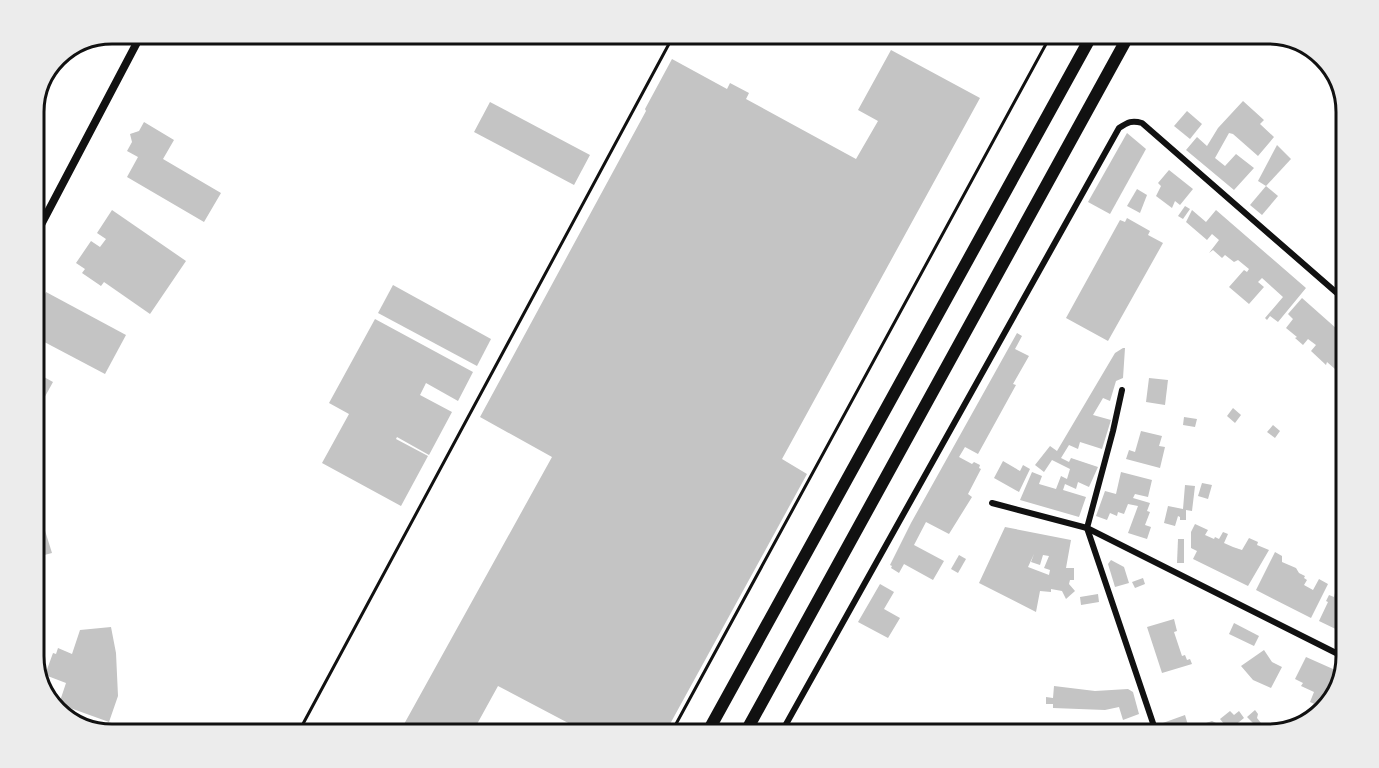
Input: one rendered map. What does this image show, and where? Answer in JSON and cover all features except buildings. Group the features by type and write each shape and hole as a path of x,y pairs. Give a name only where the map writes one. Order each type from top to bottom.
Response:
{"highway":[{"path":"712,724 1088,44"},
{"path":"750,724 1124,44"}],"street":[{"path":"44,219 135,44"},
{"path":"786,724 1119,128 1134,120 1142,123 1335,292"},
{"path":"1122,390 1087,528 1153,724"},
{"path":"992,503 1087,528 1336,653"}],"lane":[{"path":"303,724 669,44"},
{"path":"676,724 1046,44"}]}
